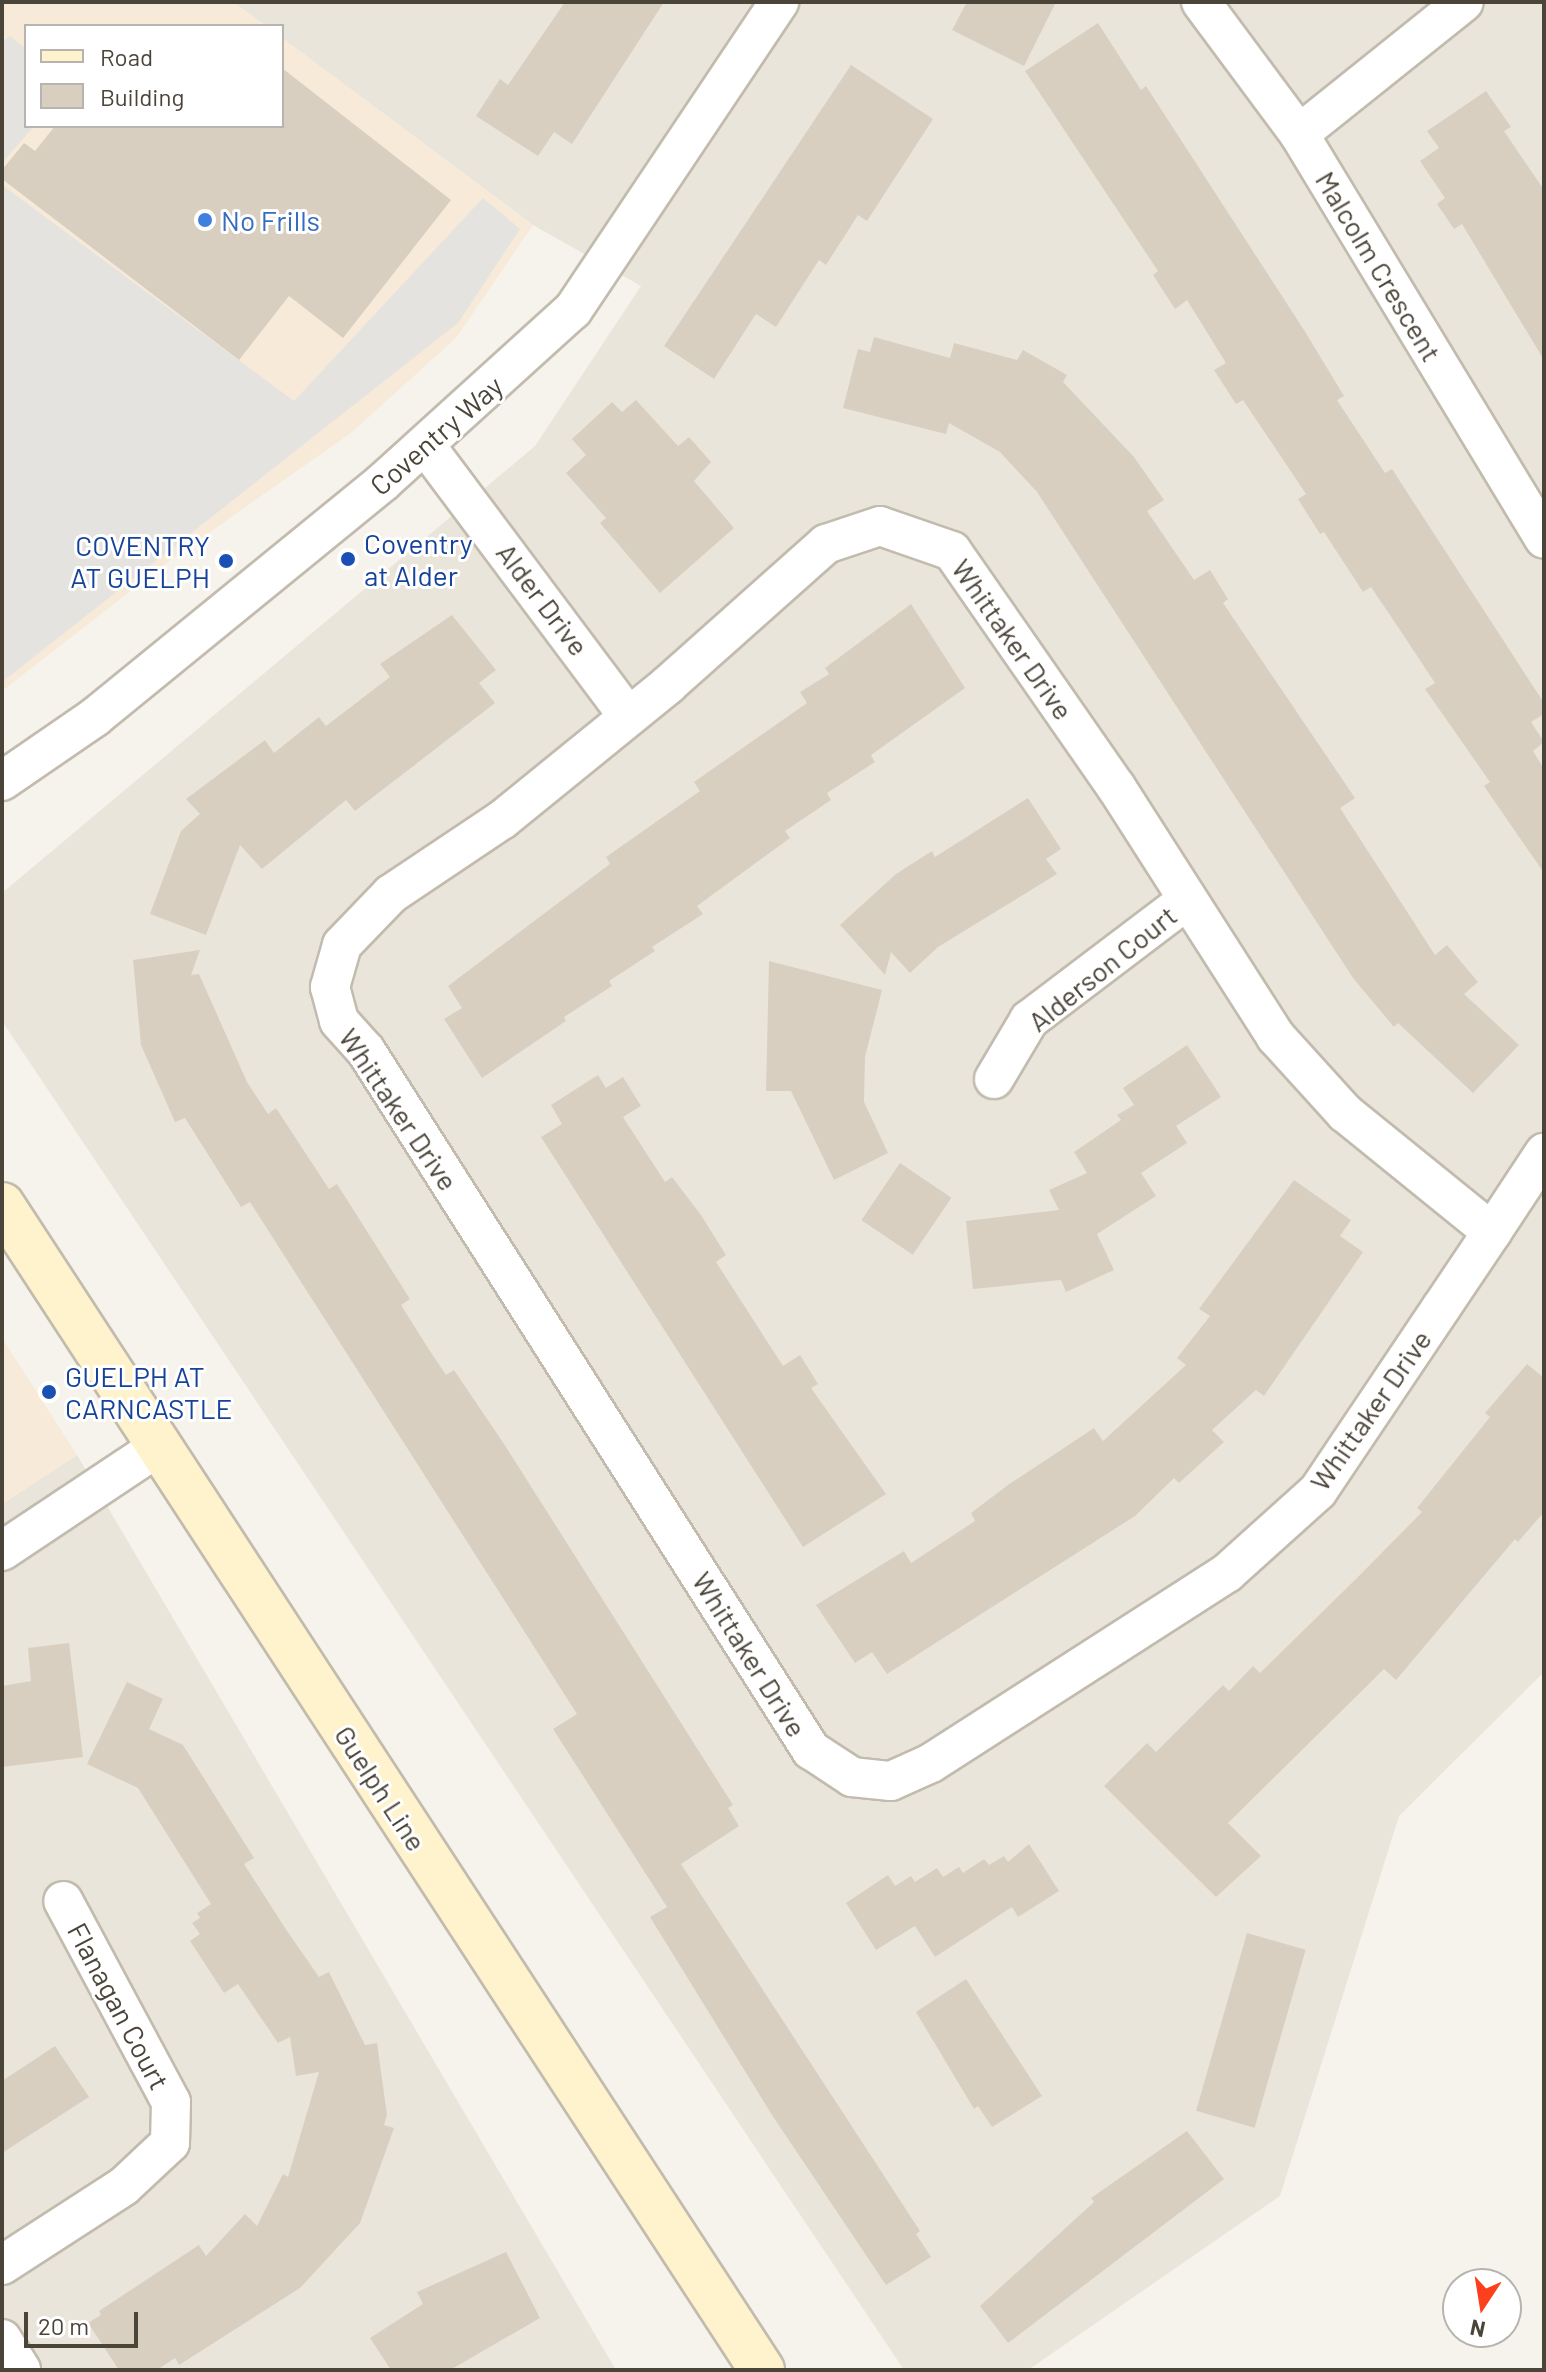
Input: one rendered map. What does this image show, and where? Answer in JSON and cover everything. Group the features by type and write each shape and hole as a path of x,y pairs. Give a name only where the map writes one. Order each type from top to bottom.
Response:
{"main road":[{"name":"Guelph Line","path":"2,1205 762,2370"}],"street":[{"name":"Coventry Way","path":"2,781 95,717 426,446 573,310 779,2"},
{"name":"Malcolm Crescent","path":"1201,2 1299,134 1544,539"},
{"path":"1299,134 1464,2"},
{"name":"Alder Drive","path":"426,446 628,716"},
{"name":"Whittaker Drive","path":"1492,1232 1345,1113 1276,1037 1116,787 952,551 880,526 826,544 628,716 503,819 391,894 342,945 330,987 339,1021 366,1051 811,1750 852,1777 891,1781 931,1763 1227,1573 1318,1491 1492,1232 1544,1153"},
{"name":"Alderson Court","path":"994,1079 1029,1020 1187,900"},
{"path":"2,1551 158,1447"},
{"name":"Flanagan Court","path":"2,2265 124,2186 170,2143 171,2102 63,1901"},
{"path":"2,2339 21,2370"}],"shaded area":[{"path":"2,2 233,2 263,24 24,24 24,128 284,128 284,39 533,225 456,338 351,433 173,558 2,691"},
{"path":"233,2 1544,2 1544,1672 1399,1816 1280,2196 1028,2370 904,2370 2,1021 2,893 535,446 641,286 533,225 284,39 284,24 263,24"},
{"path":"10,36 24,47 24,128 32,128 2,163 2,42"},
{"path":"2,185 294,401 483,198 520,229 458,323 2,682"},
{"path":"2,1338 77,1455 2,1504"},
{"path":"77,1455 616,2370 2,2370 2,1504"}],"building":[{"path":"565,2 664,2 572,144 554,132 538,156 476,116 500,79 508,85"},
{"path":"967,2 1056,2 1024,66 952,30"},
{"path":"1098,23 1141,90 1146,86 1304,330 1344,396 1337,400 1385,473 1392,469 1544,703 1544,714 1531,722 1544,742 1533,751 1544,769 1544,873 1484,786 1490,782 1425,689 1435,683 1371,587 1363,592 1324,532 1320,534 1298,499 1306,494 1243,400 1236,404 1214,370 1226,363 1187,300 1175,309 1153,275 1158,271 1025,71"},
{"path":"851,65 933,119 867,221 858,215 826,265 819,260 776,327 756,314 714,379 664,346"},
{"path":"284,70 451,200 343,338 289,296 239,360 2,179 2,170 24,143 35,151 53,128 284,128"},
{"path":"1486,91 1511,127 1504,131 1544,190 1544,360 1462,224 1454,229 1437,204 1445,198 1420,161 1439,148 1427,131"},
{"path":"874,337 950,358 954,343 1017,360 1023,350 1067,375 1063,382 1134,457 1164,500 1147,511 1194,580 1210,570 1228,599 1223,603 1355,798 1340,808 1435,955 1447,945 1478,982 1464,994 1519,1045 1473,1093 1398,1023 1394,1027 1353,978 1037,492 1000,452 949,423 946,434 843,408 858,349 870,352"},
{"path":"636,400 678,446 689,437 711,462 694,481 734,528 660,593 600,523 606,518 566,473 586,455 572,439 612,402 622,412"},
{"path":"911,604 965,688 871,755 875,762 827,793 831,800 785,831 790,838 697,906 703,914 652,947 655,951 609,981 612,986 564,1017 566,1021 482,1078 444,1019 462,1008 448,986 610,864 606,857 700,791 694,782 807,703 800,692 829,674 825,668"},
{"path":"452,615 496,670 479,683 495,703 355,811 346,800 262,869 240,845 206,935 150,914 181,831 200,814 186,799 265,740 274,753 319,717 326,726 390,677 380,664"},
{"path":"1028,798 1061,849 1046,859 1057,874 938,947 910,973 891,952 885,975 840,925 896,874 932,851 935,857"},
{"path":"200,950 191,975 199,974 247,1082 268,1114 276,1108 329,1189 337,1184 410,1299 401,1305 428,1348 446,1375 454,1370 506,1447 733,1805 728,1808 739,1826 681,1864 920,2231 916,2234 931,2257 886,2285 772,2115 650,1917 667,1907 553,1729 577,1714 250,1202 241,1207 185,1118 175,1122 141,1045 133,960"},
{"path":"769,961 882,990 865,1057 864,1102 888,1153 834,1180 791,1091 766,1091"},
{"path":"1187,1045 1221,1097 1176,1126 1187,1143 1141,1173 1156,1196 1097,1234 1114,1270 1066,1292 1061,1280 973,1289 966,1221 1059,1210 1049,1190 1087,1173 1074,1152 1121,1120 1117,1115 1134,1105 1123,1088"},
{"path":"598,1075 606,1088 623,1077 641,1106 623,1117 665,1182 672,1177 701,1215 726,1255 716,1262 783,1366 800,1355 818,1384 811,1388 886,1494 803,1547 541,1137 562,1124 551,1105"},
{"path":"900,1163 951,1198 913,1255 861,1220"},
{"path":"1294,1180 1351,1220 1340,1236 1363,1252 1264,1396 1256,1390 1212,1430 1224,1442 1179,1483 1174,1478 1135,1516 887,1674 872,1652 855,1663 816,1605 904,1551 911,1563 975,1521 971,1513 1008,1485 1094,1428 1103,1441 1186,1365 1177,1358 1210,1316 1199,1309"},
{"path":"1527,1364 1544,1378 1544,1512 1518,1542 1515,1539 1396,1680 1384,1669 1228,1823 1261,1856 1216,1897 1104,1786 1147,1743 1156,1752 1223,1685 1229,1691 1253,1666 1260,1673 1360,1575 1422,1512 1417,1508 1490,1417 1485,1413"},
{"path":"69,1643 83,1757 2,1767 2,1686 31,1681 28,1648"},
{"path":"127,1682 163,1699 149,1729 183,1745 254,1858 244,1864 285,1928 319,1977 329,1972 365,2045 377,2043 387,2115 384,2125 394,2128 360,2223 300,2288 179,2365 175,2358 157,2370 119,2370 88,2323 101,2315 99,2311 199,2245 206,2256 245,2214 257,2226 283,2174 288,2177 319,2072 296,2076 290,2037 278,2043 238,1984 224,1993 190,1941 200,1934 192,1923 200,1918 197,1913 211,1904 138,1788 87,1764"},
{"path":"1029,1844 1059,1891 1018,1917 1012,1907 935,1957 915,1926 876,1950 846,1903 888,1875 895,1886 911,1876 915,1882 937,1868 943,1877 959,1867 963,1873 984,1859 989,1865 1004,1856 1008,1862"},
{"path":"1247,1933 1306,1950 1255,2128 1196,2111"},
{"path":"966,1979 1042,2096 992,2127 978,2106 974,2109 916,2012"},
{"path":"55,2046 89,2097 2,2153 2,2081"},
{"path":"1187,2131 1224,2179 1008,2343 980,2306 1094,2202 1091,2198"},
{"path":"506,2252 540,2318 450,2370 391,2370 370,2338 423,2304 417,2292"}],"place":[{"name":"No Frills","path":"205,220"},
{"name":"Coventry at Alder","path":"348,559"},
{"name":"COVENTRY AT GUELPH","path":"226,561"},
{"name":"GUELPH AT CARNCASTLE","path":"49,1392"}]}
